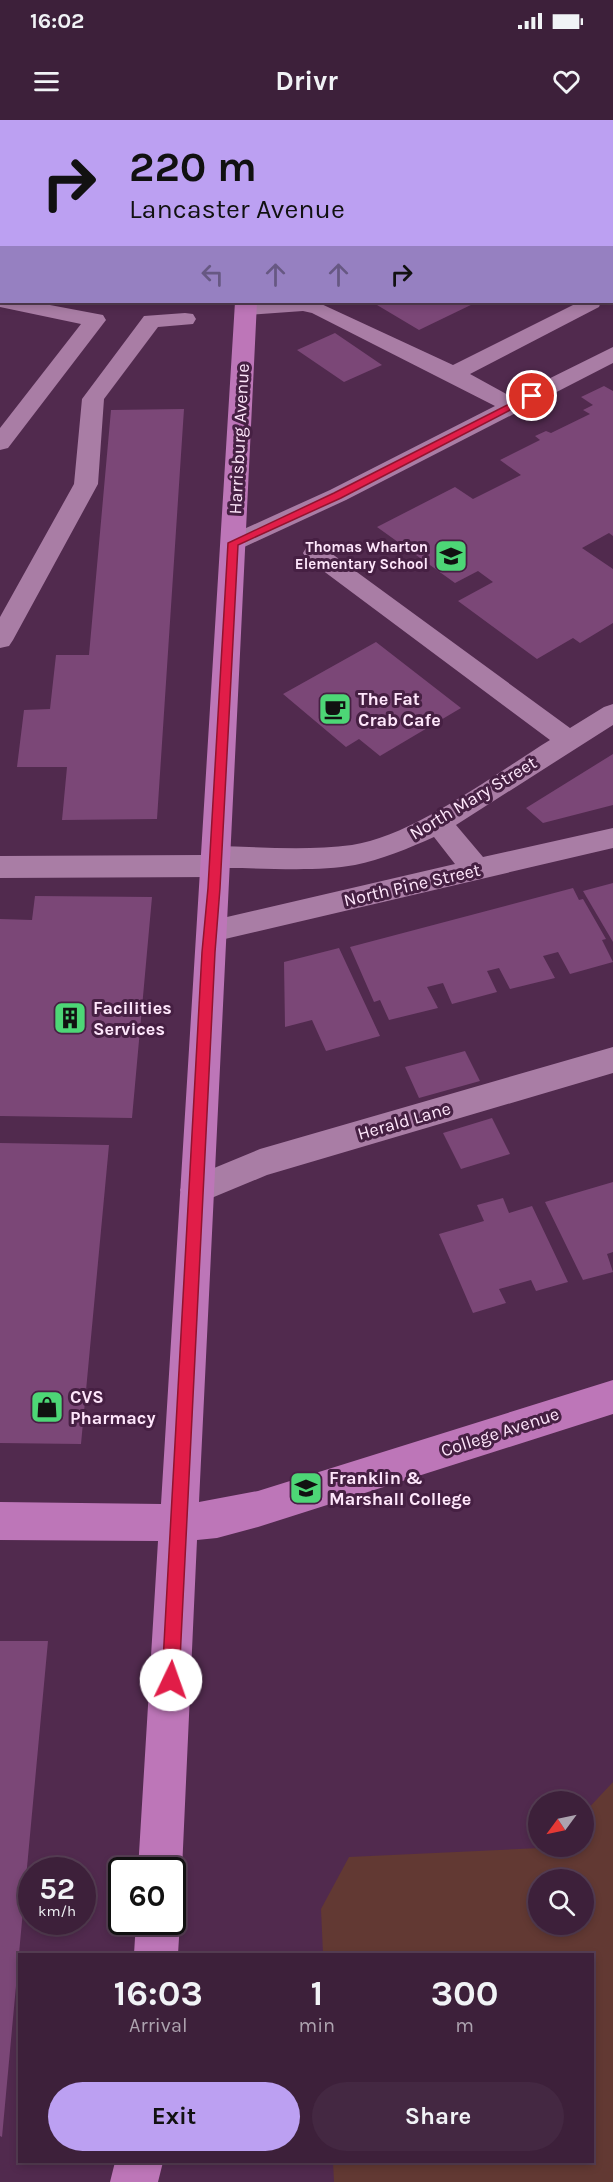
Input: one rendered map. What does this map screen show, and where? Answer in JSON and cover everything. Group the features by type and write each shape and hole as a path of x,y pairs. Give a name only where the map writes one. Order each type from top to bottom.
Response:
{"main road":[{"name":"Harrisburg Avenue","path":"161,1857 208,952 212,931 246,305"},
{"name":"College Avenue","path":"0,1521 179,1523 217,1518 258,1509 613,1397"},
{"path":"156,1953 157,1935"},
{"path":"134,2182 139,2163"},
{"path":"150,2163 153,2182"}],"street":[{"path":"0,443 95,320 10,303"},
{"path":"453,374 592,303"},
{"path":"246,305 303,305 318,308 453,374 512,406"},
{"path":"0,640 86,484 93,399 152,321 185,319"},
{"path":"233,543 338,495 613,354"},
{"path":"315,553 568,740"},
{"name":"North Mary Street","path":"0,867 354,855 399,841 438,823 613,713"},
{"path":"438,823 477,870"},
{"name":"North Pine Street","path":"212,931 613,838"},
{"name":"Herald Lane","path":"197,1190 261,1163 613,1060"}],"shaded area":[{"path":"613,1782 613,2182 334,2182 333,2163 594,2163 594,1953 323,1953 321,1909 349,1857 528,1849 528,1857 594,1857 594,1802"}],"building":[{"path":"374,303 475,303 419,330"},
{"path":"335,333 382,365 344,382 297,350"},
{"path":"604,386 613,391 613,536 609,533 582,548 613,569 613,623 580,643 573,638 537,659 458,601 493,582 478,571 455,583 377,527 455,487 473,499 521,475 500,460 540,440 535,436 546,431 551,433 590,414 583,410 593,405 581,397"},
{"path":"184,409 157,819 62,820 67,767 17,767 24,710 50,709 56,655 89,655 111,410"},
{"path":"376,642 461,708 380,756 359,739 346,747 283,694"},
{"path":"613,754 613,805 543,823 526,808"},
{"path":"613,883 613,942 583,891"},
{"path":"573,888 579,900 583,899 606,939 602,940 613,962 570,974 558,952 543,956 555,978 510,989 499,968 487,971 497,992 452,1004 443,983 427,987 438,1008 389,1020 380,1000 374,1002 350,947"},
{"name":"Facilities Services","path":"35,896 152,897 132,1118 0,1116 0,919 32,920"},
{"path":"339,948 380,1036 326,1051 312,1020 285,1027 284,962"},
{"path":"465,1051 480,1081 419,1098 405,1067"},
{"path":"492,1118 510,1154 461,1169 443,1133"},
{"path":"0,1143 109,1145 81,1444 0,1443"},
{"path":"613,1182 613,1252 607,1254 613,1272 583,1280 545,1202"},
{"path":"503,1198 509,1213 532,1206 568,1282 536,1291 531,1280 499,1289 506,1303 473,1313 439,1234 484,1221 477,1205"},
{"path":"0,1641 48,1641 28,1857 18,1857 18,1935 21,1935 2,2137 0,2136"}],"place":[{"name":"Thomas Wharton Elementary School","path":"451,556"},
{"name":"The Fat Crab Cafe","path":"335,709"},
{"name":"Facilities Services","path":"70,1018"},
{"name":"CVS Pharmacy","path":"47,1407"},
{"name":"Franklin & Marshall College","path":"306,1488"}],"route":[{"path":"171,1680 208,952 212,931 233,543 338,495 532,396"}]}
